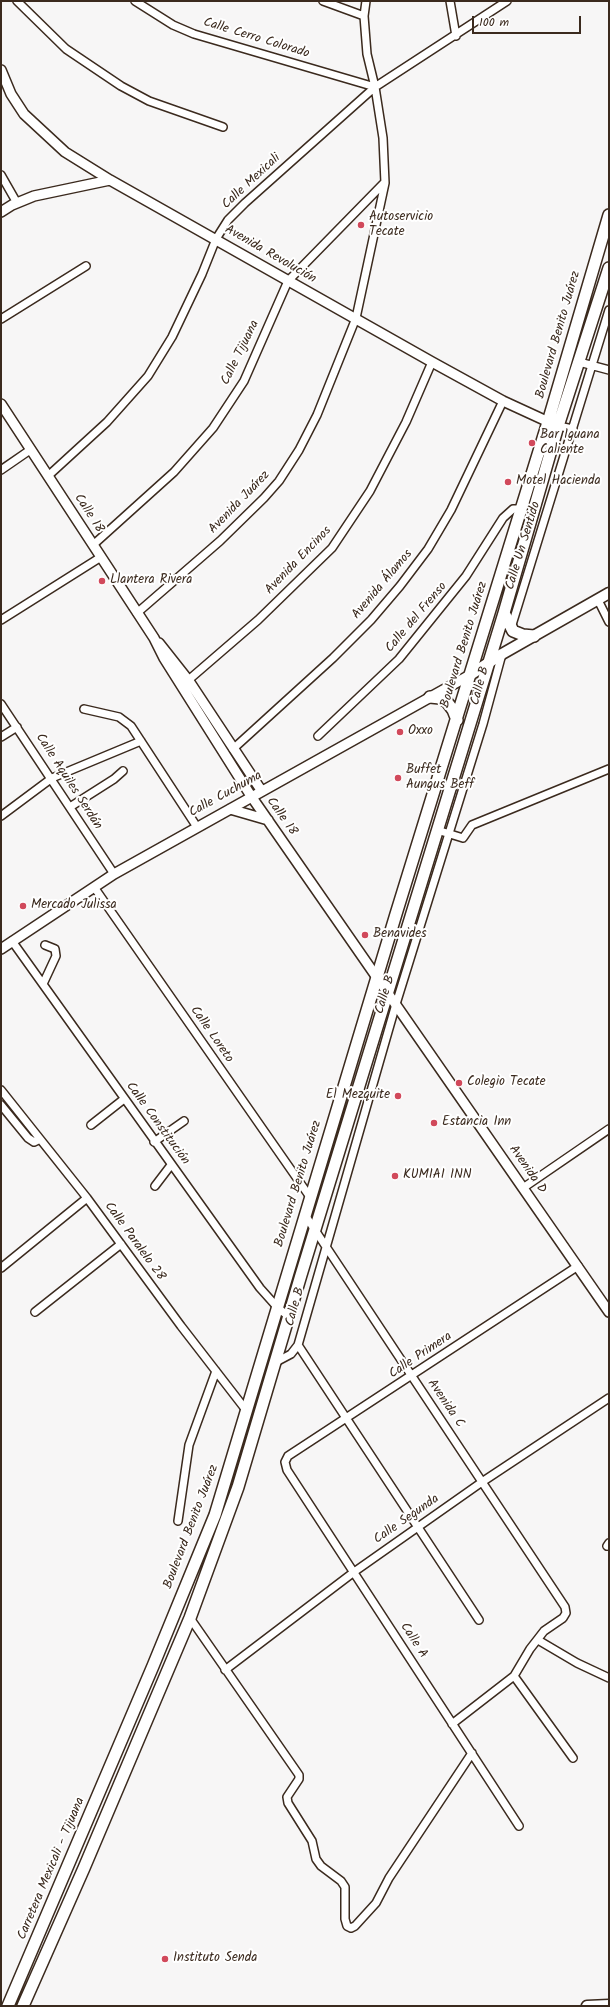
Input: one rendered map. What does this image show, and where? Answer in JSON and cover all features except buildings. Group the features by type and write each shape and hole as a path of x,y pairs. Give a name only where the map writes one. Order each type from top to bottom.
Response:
{"main road":[{"name":"Boulevard Benito Juárez","path":"23,2006 84,1868 190,1618 228,1514 504,613 609,214"},
{"name":"Boulevard Benito Juárez","path":"121,1742 214,1514 304,1214 521,509 553,424 579,362 609,268"},
{"path":"470,675 489,661 609,593"},
{"path":"489,661 484,653 492,624 490,610"},
{"path":"504,613 511,628 523,635 534,636"},
{"path":"430,697 440,698 447,702 453,710 457,720"},
{"path":"228,1514 224,1510 235,1471 234,1451"},
{"name":"Carretera Mexicali - Tijuana","path":"8,2006 121,1742"},
{"path":"587,2006 609,2005"}],"street":[{"path":"17,1 66,49 121,86 149,101 222,126"},
{"name":"Calle Cerro Colorado","path":"135,1 173,25 194,34 375,87"},
{"path":"323,1 364,16"},
{"name":"Avenida Juárez","path":"137,613 220,541 280,480 299,450 317,415 356,318 384,183 383,138 375,87 367,54 364,16 366,1"},
{"path":"450,1 456,36"},
{"name":"Calle Mexicali","path":"48,476 107,422 148,376 172,338 202,274 216,239 228,220 245,203 375,87 456,36 507,1"},
{"name":"Avenida Revolución","path":"2,74 24,114 65,152 110,180 432,362 503,401 553,424"},
{"path":"1,176 18,203"},
{"path":"1,212 18,203 63,189 110,180"},
{"name":"Calle Tijuana","path":"93,545 174,472 213,428 244,381 288,281 384,183"},
{"path":"1,319 86,266"},
{"name":"Calle Un Sentido","path":"511,628 609,310"},
{"name":"Avenida Encinos","path":"185,684 258,620 332,548 356,514 378,478 432,362"},
{"path":"579,362 609,370"},
{"name":"Avenida Álamos","path":"233,749 333,658 371,620 400,586 428,549 451,510 503,401"},
{"name":"Calle 18","path":"1,404 154,638 164,658 233,749 261,790"},
{"path":"553,424 573,429"},
{"path":"1,470 30,450"},
{"name":"Calle del Frenso","path":"318,736 400,659 466,576 503,518 513,509 521,509"},
{"path":"1,620 101,557"},
{"path":"598,600 609,622"},
{"name":"Calle B","path":"274,1363 291,1354 298,1345 396,1004 483,724 502,654"},
{"name":"Calle Cuchuma","path":"1,949 114,874 261,790 470,675"},
{"name":"Calle 18","path":"185,684 251,796 396,1004"},
{"name":"Calle Aquiles Serdán","path":"1,704 52,778 114,874"},
{"path":"84,709 120,717 131,726 197,827"},
{"path":"1,737 17,727"},
{"path":"1,816 52,778 141,741"},
{"path":"437,830 463,838 472,825 609,769"},
{"path":"70,807 114,779 123,771"},
{"path":"230,809 268,820"},
{"name":"Calle Loreto","path":"94,887 310,1197"},
{"name":"Calle Constitución","path":"12,941 154,1142 260,1288 277,1307 288,1316"},
{"path":"43,984 56,956 54,949 46,945"},
{"name":"Avenida D","path":"396,1004 609,1312"},
{"name":"Calle Paralelo 28","path":"1,1090 87,1198 246,1410"},
{"path":"91,1125 124,1099"},
{"path":"1,1105 28,1138 34,1142 40,1139"},
{"path":"154,1142 184,1121"},
{"path":"523,1188 609,1128"},
{"path":"155,1186 171,1165"},
{"path":"1,1268 87,1198"},
{"name":"Avenida C","path":"304,1214 565,1607 566,1612 563,1618 544,1631 538,1640"},
{"path":"35,1312 121,1244"},
{"name":"Calle Primera","path":"287,1470 285,1462 288,1456 346,1420 578,1266"},
{"name":"Calle B","path":"298,1345 479,1620"},
{"path":"178,1521 189,1445 216,1371"},
{"name":"Calle Segunda","path":"225,1670 354,1572 482,1482 609,1398"},
{"name":"Calle A","path":"287,1470 519,1826"},
{"path":"190,1618 299,1775 297,1783 287,1797 288,1803 312,1842 316,1859 321,1866 341,1881 345,1887 345,1919 347,1926 351,1928 362,1920 376,1903 390,1878 472,1753"},
{"path":"452,1724 514,1676 538,1640 577,1663 609,1678"},
{"path":"514,1676 573,1758"}],"place":[{"name":"Autoservicio Tecate","path":"361,225"},
{"name":"Bar Iguana Caliente","path":"532,443"},
{"name":"Motel Hacienda","path":"508,482"},
{"name":"Llantera Rivera","path":"102,581"},
{"name":"Oxxo","path":"400,732"},
{"name":"Buffet Aungus Beff","path":"398,778"},
{"name":"Mercado Julissa","path":"23,906"},
{"name":"Benavides","path":"365,935"},
{"name":"Colegio Tecate","path":"459,1083"},
{"name":"El Mezquite","path":"398,1096"},
{"name":"Estancia Inn","path":"434,1123"},
{"name":"KUMIAI INN","path":"395,1176"},
{"name":"Instituto Senda","path":"165,1959"}]}
